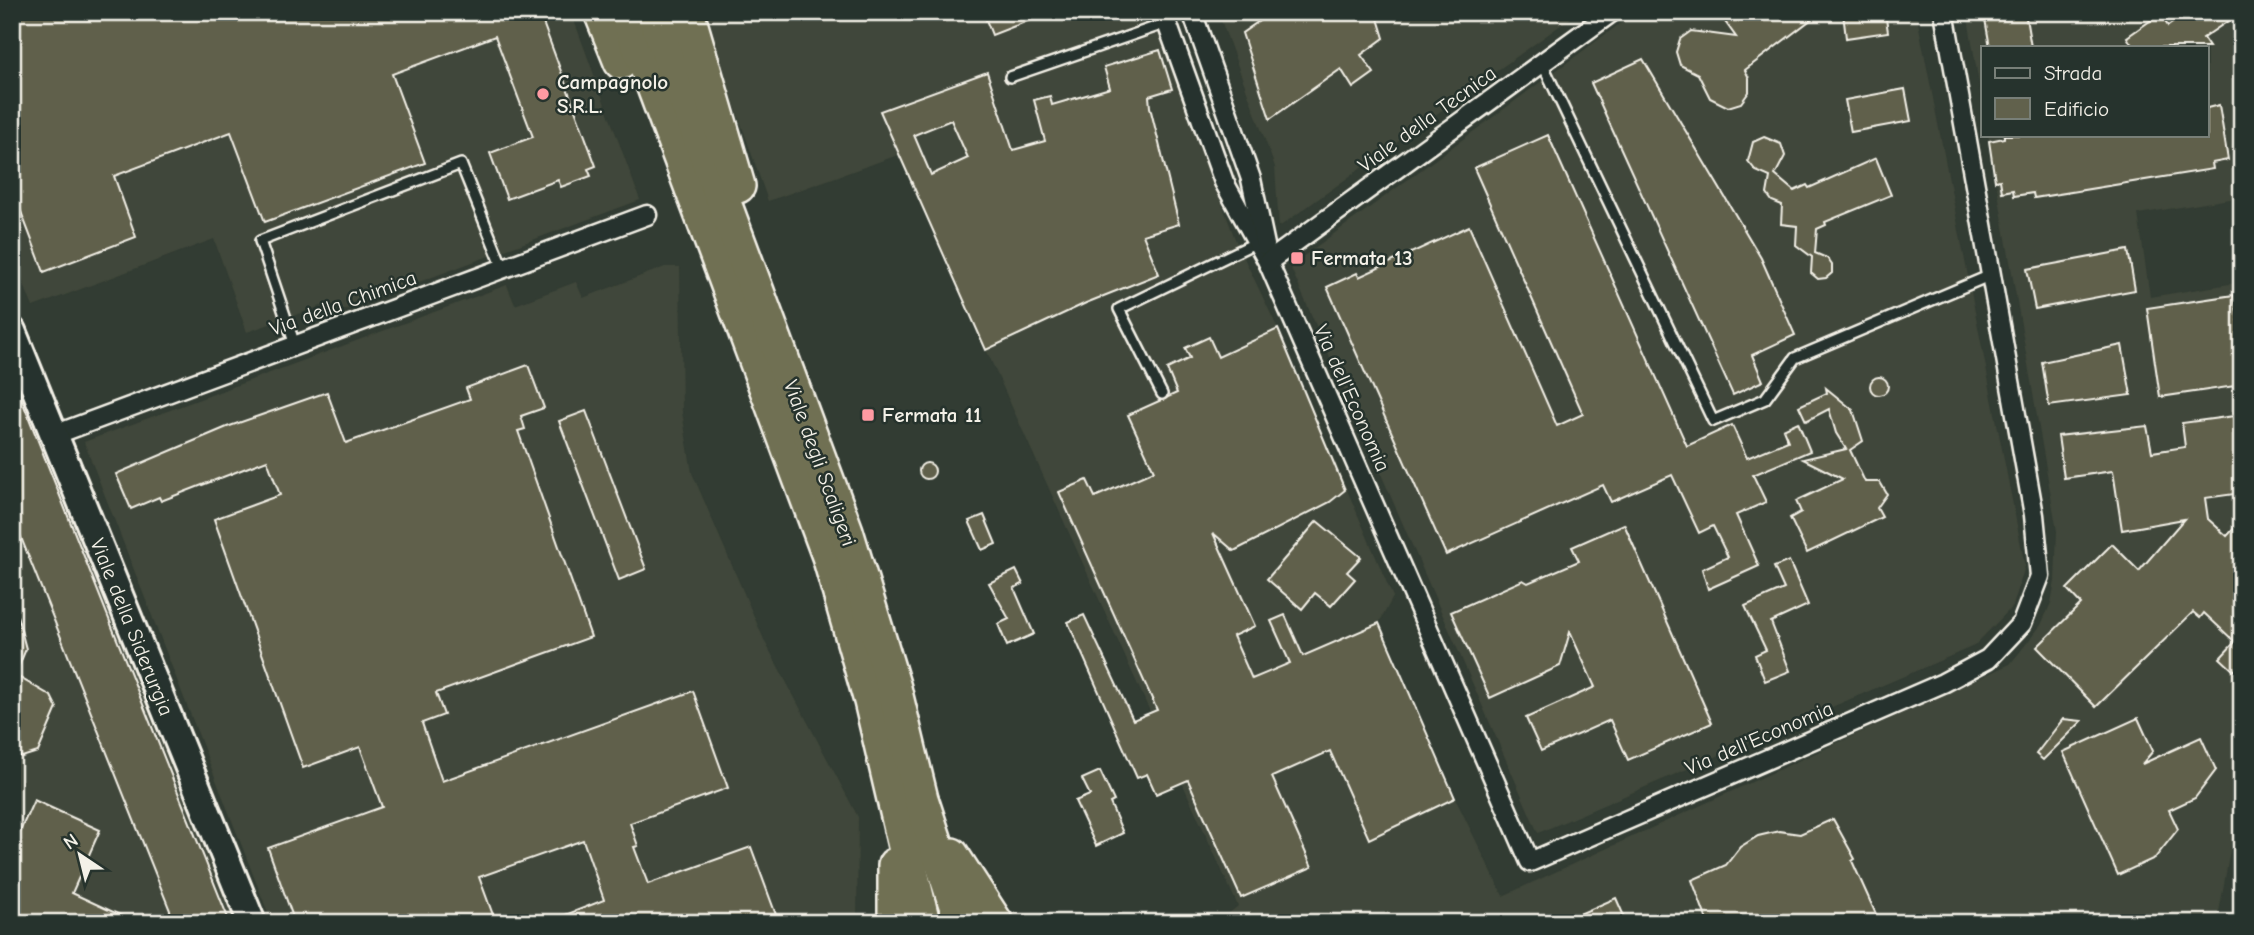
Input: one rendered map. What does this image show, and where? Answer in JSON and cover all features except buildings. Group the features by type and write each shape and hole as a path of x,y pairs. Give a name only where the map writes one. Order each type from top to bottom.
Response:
{"highway":[{"path":"601,12 674,198 789,456"},
{"name":"Viale degli Scaligeri","path":"626,12 789,456 829,556 871,701 908,804 962,923"},
{"name":"Viale degli Scaligeri","path":"653,12 846,531 894,688 923,923"},
{"path":"688,12 792,388"},
{"path":"895,923 908,804"},
{"path":"908,804 996,923"}],"street":[{"name":"Via dell'Economia","path":"1192,12 1251,179 1268,262"},
{"name":"Via dell'Economia","path":"1165,18 1224,181 1268,262 1530,862 1943,683 1988,659 2022,623 2040,576 2035,515 1944,12"},
{"name":"Viale della Tecnica","path":"1268,262 1542,63 1602,15"},
{"name":"Via della Chimica","path":"54,435 647,215"},
{"name":"Viale della Siderurgia","path":"12,331 252,923"}],"lane":[{"path":"1010,77 1165,18"},
{"path":"1542,63 1713,421 1765,400 1795,358 1991,275"},
{"path":"295,345 260,241 461,164 503,268"},
{"path":"1162,394 1119,309 1257,242"}],"shaded area":[{"path":"12,12 571,12 640,200 338,312 321,306 247,332 214,239 33,307 12,255"},
{"path":"702,12 1151,12 1235,239 1278,329 1393,597 1379,623 1455,798 1503,896 2010,664 2041,625 2051,603 2055,581 2057,531 1988,136 2208,136 2208,46 1981,46 1981,96 1967,12 2229,12 2242,94 2242,197 2138,214 2150,297 2242,282 2242,784 2217,923 1217,923 1238,906 898,155 768,201"},
{"path":"1218,12 1579,12 1279,227 1275,167"},
{"path":"1636,12 1916,12 2025,566 2013,606 1974,646 1538,833 1290,266"},
{"path":"665,267 680,267 682,412 692,473 765,642 858,817 857,923 272,923 84,442 507,285 515,305 576,282 583,298"},
{"path":"12,344 238,923 12,923"}],"place":[{"name":"Campagnolo S.R.L.","path":"543,94"},
{"name":"Fermata 13","path":"1297,258"},
{"name":"Fermata 11","path":"868,415"}]}
